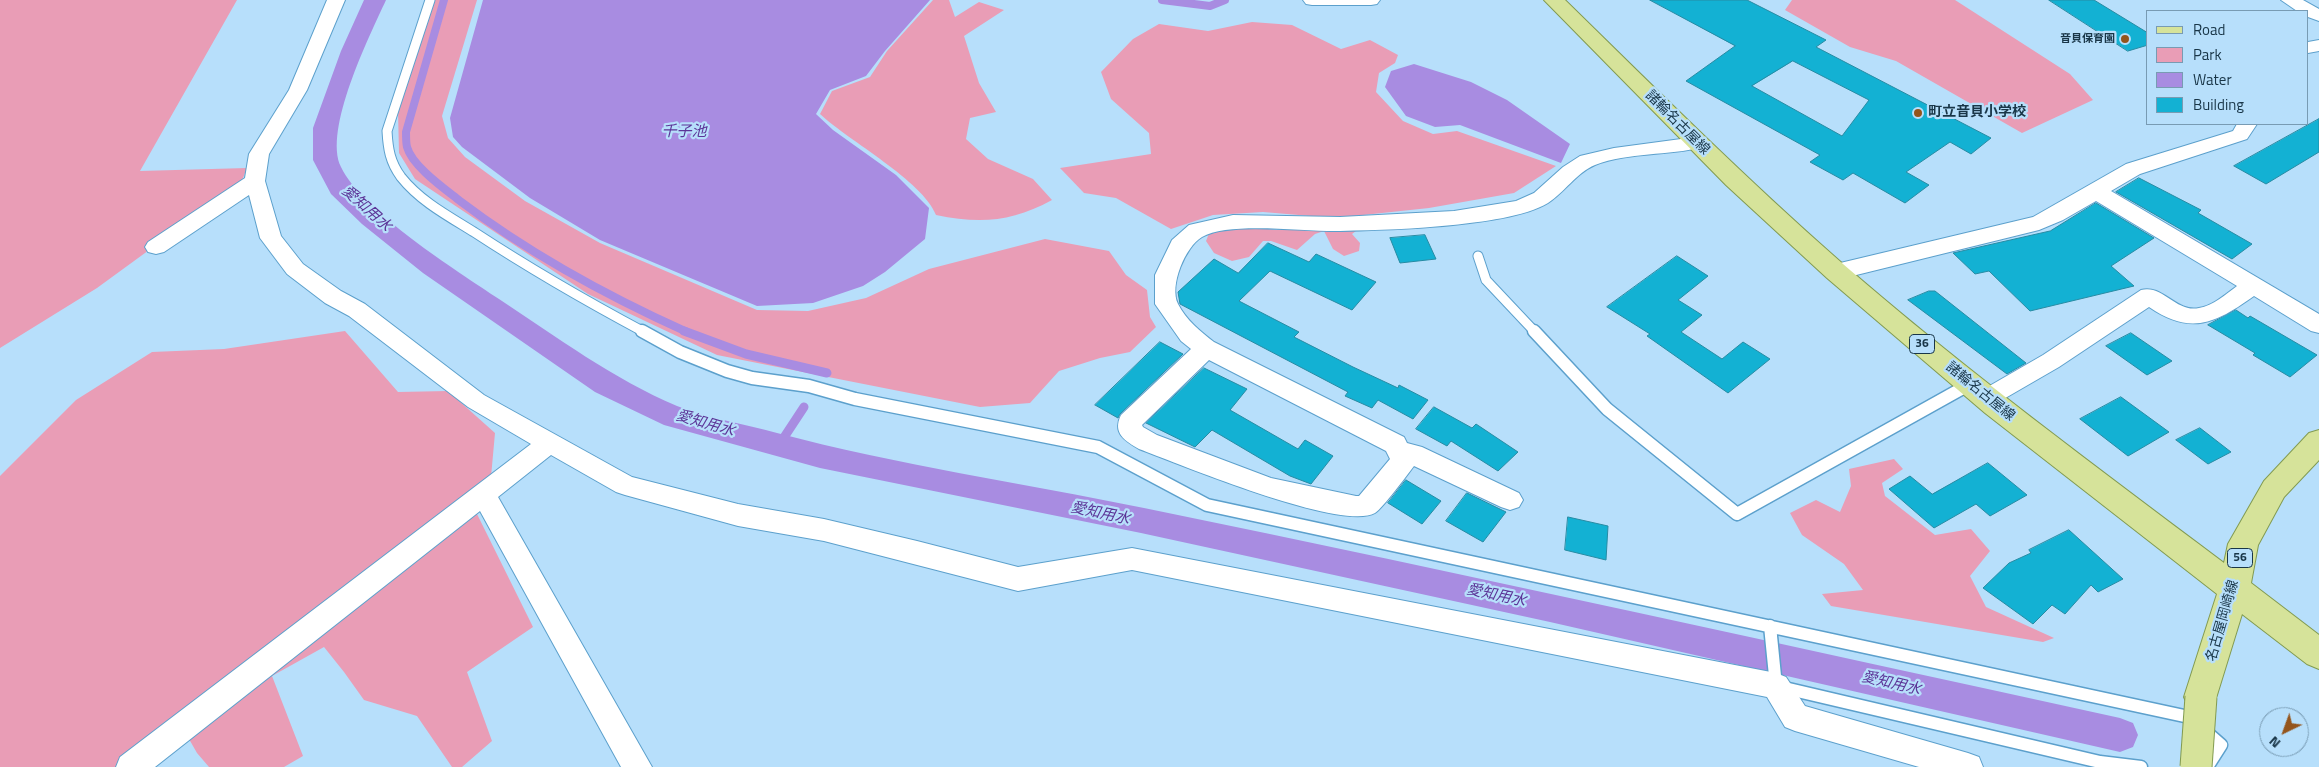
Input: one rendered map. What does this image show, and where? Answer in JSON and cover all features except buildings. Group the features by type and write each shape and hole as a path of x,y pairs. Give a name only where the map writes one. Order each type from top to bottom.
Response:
{"main road":[{"name":"諸輪名古屋線","path":"1554,0 1696,143 1836,272 1978,391 2319,654"},
{"name":"名古屋岡崎線","path":"2196,767 2201,697 2234,589 2243,544 2274,489 2319,441"}],"street":[{"path":"336,0 298,90 259,154 255,181 271,238 295,269 333,297 357,310 476,401 625,485 738,515 824,530 1018,579 1132,559 1776,686 1795,716 1968,767"},
{"path":"1312,0 1371,0"},
{"path":"2290,0 2308,10"},
{"path":"1836,272 2039,223 2056,215 2133,168 2240,135 2246,125"},
{"path":"1206,348 1130,422 1131,432 1148,442 1269,488 1356,507 1367,505 1404,460 1395,444 1206,348 1189,335 1166,304 1166,275 1180,245 1187,236 1197,230 1233,222 1340,224 1454,218 1520,207 1541,198 1570,172 1587,160 1614,154 1696,143"},
{"path":"156,247 255,181"},
{"path":"2095,191 2319,325"},
{"path":"1978,391 2051,361 2149,296 2178,314 2195,318 2205,316 2254,286"},
{"path":"131,767 549,443"},
{"path":"1400,452 1413,454 1510,500"},
{"path":"483,494 637,767"}],"lane":[{"path":"430,0 387,131 388,149 392,163 402,178 421,198 514,258 597,307 680,352 727,371 752,378 809,386 855,399 1098,447 1207,505 1223,509 2189,716 2221,745 2208,767"},
{"path":"1478,256 1486,280 1607,409 1737,514 1978,391"},
{"path":"1770,626 1776,686 2100,762 2141,767"}],"green space":[{"path":"0,0 237,0 140,171 247,168 241,183 97,288 0,348"},
{"path":"434,0 477,0 442,116 448,138 465,157 525,201 600,243 757,310 808,311 866,298 929,269 1045,239 1109,251 1126,275 1147,290 1150,317 1156,327 1130,352 1100,358 1059,371 1030,403 980,407 717,355 588,294 415,179 399,153 398,111"},
{"path":"933,0 949,0 955,17 979,2 1004,10 964,36 979,83 996,112 970,118 966,139 988,159 1033,179 1052,200 1023,213 996,219 967,220 936,215 928,202 901,175 820,114 832,91 870,77 887,51"},
{"path":"1792,0 1955,0 2070,74 2093,100 2022,133 1896,61 1850,47 1785,10"},
{"path":"1252,22 1292,25 1341,49 1370,40 1398,55 1395,63 1379,73 1376,92 1403,121 1433,134 1457,131 1556,166 1514,193 1429,208 1335,218 1263,212 1213,215 1171,229 1116,198 1084,193 1060,168 1151,154 1149,133 1111,99 1101,72 1133,39 1159,24 1208,31"},
{"path":"1236,226 1277,230 1360,228 1352,234 1360,243 1359,251 1344,256 1333,249 1324,231 1315,234 1297,250 1271,241 1263,241 1249,257 1232,261 1214,253 1206,241 1210,231"},
{"path":"345,331 398,392 448,391 495,433 491,477 474,491 477,514 533,627 467,672 492,741 462,767 452,767 417,716 364,700 324,647 272,676 303,756 284,767 209,767 197,753 177,718 121,767 0,767 0,476 76,400 152,352 224,349"},
{"path":"1894,459 1903,469 1882,483 1885,496 1935,535 1971,529 1990,551 1970,576 1986,607 2054,638 2043,642 1831,606 1822,594 1863,590 1844,564 1802,535 1790,513 1816,500 1840,512 1851,486 1849,469"}],"water":[{"name":"千子池","path":"483,0 930,0 885,51 866,76 830,90 816,114 833,130 896,175 929,208 925,239 885,272 863,286 813,303 757,306 600,240 530,198 462,147 453,137 450,118"},
{"path":"1414,64 1471,82 1507,100 1570,144 1561,163 1460,125 1435,127 1406,116 1385,87 1391,71"}],"waterway":[{"name":"愛知用水","path":"375,0 352,51 325,128 325,160 340,188 371,218 432,267 605,384 674,417 820,456 1141,520 1550,608 2120,735"},
{"path":"444,0 406,132 407,147 415,162 430,177 460,201 541,256 598,289 687,332"},
{"path":"1162,0 1210,6 1225,0"},
{"path":"684,331 746,354 827,373"},
{"path":"779,445 804,407"}],"place":[{"name":"音貝保育園","path":"2125,39"},
{"name":"町立音貝小学校","path":"1918,113"}]}
